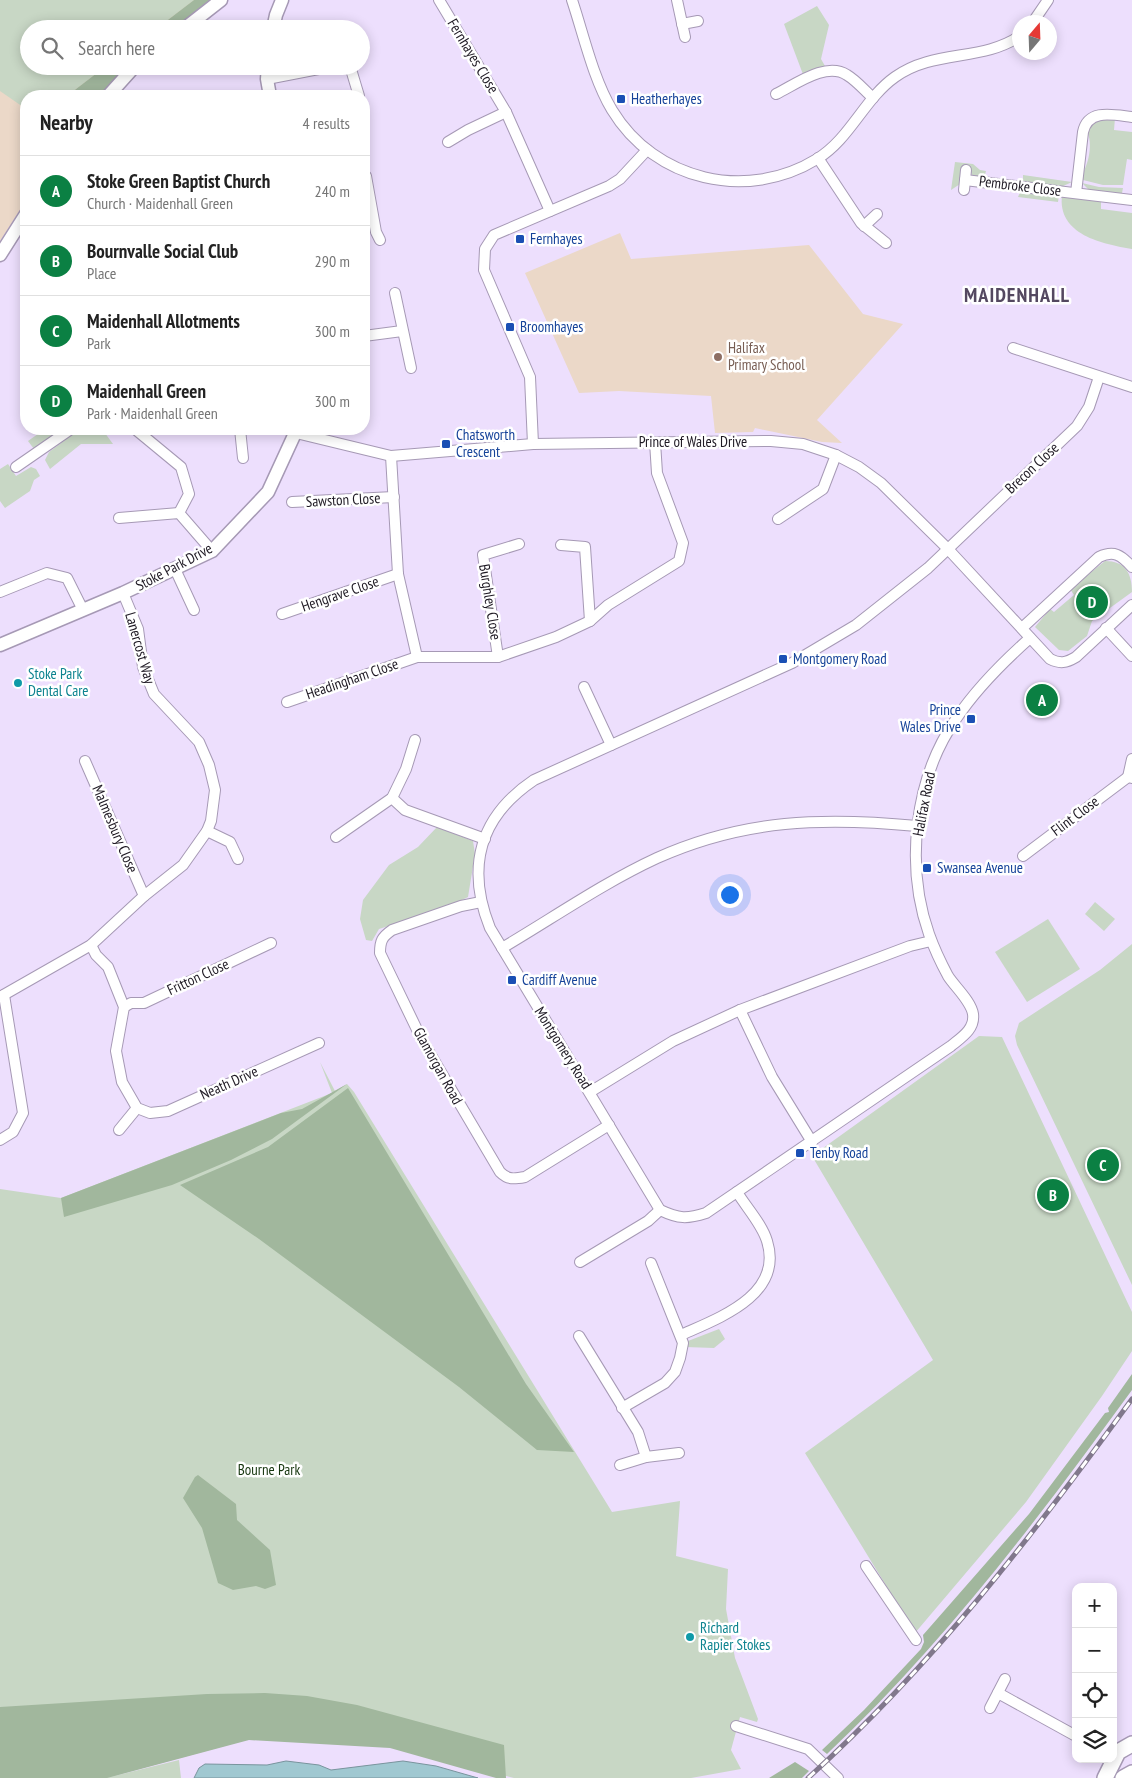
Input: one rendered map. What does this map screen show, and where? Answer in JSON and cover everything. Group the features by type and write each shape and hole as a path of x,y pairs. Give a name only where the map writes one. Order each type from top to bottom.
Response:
{"main road":[{"path":"1117,1754 1131,1743"},
{"path":"1105,1778 1111,1763"},
{"path":"1123,1778 1132,1773"}],"street":[{"path":"195,20 221,0"},
{"path":"275,20 282,0"},
{"name":"Fernhayes Close","path":"439,0 506,112 550,211"},
{"path":"573,0 607,99 630,134 647,150 686,172 709,180 726,182 780,177 818,158 841,138 873,98 895,77 922,63 948,56 990,50 1012,40"},
{"path":"677,0 685,37"},
{"path":"1038,15 1048,0"},
{"path":"682,24 698,22"},
{"path":"776,94 819,73 835,70 851,78 873,98"},
{"path":"113,90 127,75"},
{"path":"268,75 269,90"},
{"path":"353,75 357,90"},
{"name":"Fernhayes Close","path":"448,142 506,112"},
{"name":"Pembroke Close","path":"1076,193 1086,123 1094,116 1102,114 1132,117"},
{"path":"533,444 530,377 484,270 483,258 485,249 494,236 620,179 647,150"},
{"path":"818,158 864,226 886,243"},
{"name":"Pembroke Close","path":"965,180 1132,200"},
{"path":"370,196 378,236 370,235"},
{"path":"864,226 876,214"},
{"path":"0,255 20,223"},
{"path":"395,293 411,368"},
{"path":"370,335 402,331"},
{"path":"1013,348 1132,388"},
{"name":"Brecon Close","path":"947,548 1077,426 1089,407 1099,376"},
{"path":"16,468 63,435"},
{"path":"142,435 181,467 189,494 179,513"},
{"path":"241,435 244,458"},
{"name":"Stoke Park Drive","path":"0,645 123,593 212,551 268,492 294,435"},
{"name":"Prince of Wales Drive","path":"311,435 391,456 533,444 771,441 803,444 836,455 859,467 881,484 947,548 1050,659 1058,663 1067,663 1106,628"},
{"path":"391,456 398,574 417,657 498,657 556,637 590,621 608,605 679,561 684,543 657,473 655,442"},
{"path":"778,519 823,489 836,455"},
{"name":"Sawston Close","path":"292,502 394,497"},
{"path":"119,518 179,513"},
{"path":"179,513 212,551"},
{"name":"Burghley Close","path":"498,657 483,555 519,544"},
{"path":"561,545 585,547 590,621"},
{"name":"Montgomery Road","path":"660,1210 490,928 481,902 478,876 485,839 491,820 503,804 517,791 534,780 792,663 856,625 922,573 947,548"},
{"path":"1022,628 1098,556 1109,552 1116,553 1132,567"},
{"path":"175,569 194,610"},
{"path":"0,592 47,573 67,578 83,610"},
{"name":"Hengrave Close","path":"282,614 398,574"},
{"name":"Lanercost Way","path":"0,1140 13,1132 23,1113 2,996 91,945 144,896 183,864 207,831 213,808 215,790 209,765 199,742 154,694 143,667 138,629 123,593"},
{"path":"1132,605 1106,628 1132,656"},
{"name":"Halifax Road","path":"812,1142 951,1046 967,1033 974,1022 973,1011 948,976 931,941 918,891 917,826 931,768 954,721 969,700 1030,638"},
{"name":"Headingham Close","path":"286,702 417,657"},
{"path":"584,687 611,745"},
{"path":"336,837 392,798 406,769 415,740"},
{"name":"Flint Close","path":"1023,856 1130,778 1132,759"},
{"name":"Malmesbury Close","path":"85,761 144,896"},
{"path":"392,798 405,810 485,839"},
{"path":"502,948 625,874 681,849 722,836 808,821 858,821 917,826"},
{"path":"207,831 230,842 238,859"},
{"name":"Glamorgan Road","path":"481,902 461,906 392,930 383,936 380,945 380,953 422,1040 444,1080 500,1172 505,1177 514,1180 525,1177 610,1125"},
{"path":"590,1092 673,1041 740,1010 910,946 931,941"},
{"name":"Fritton Close","path":"124,1006 131,1003 144,1003 272,943"},
{"path":"91,945 96,955 108,967 124,1006 117,1042 117,1065 129,1097 137,1108 120,1130"},
{"path":"580,1262 648,1221 660,1210 688,1219 706,1214 812,1142 772,1077 740,1010"},
{"name":"Neath Drive","path":"137,1108 150,1113 168,1111 319,1043"},
{"path":"680,1335 718,1319 754,1296 766,1280 770,1257 767,1240 737,1192"},
{"path":"622,1408 665,1383 675,1372 683,1343 651,1263"},
{"path":"579,1336 638,1432 646,1457"},
{"path":"620,1464 646,1457 679,1453"},
{"path":"866,1566 916,1640"},
{"path":"990,1708 1005,1679"},
{"path":"998,1693 1072,1734"},
{"path":"736,1726 808,1749 838,1778"}],"shaded area":[{"path":"0,0 212,0 184,20 20,20 20,75 120,75 106,90 20,90 20,210 0,241"},
{"path":"194,0 212,0 184,20 168,20"},
{"path":"94,75 120,75 106,90 75,90"},
{"name":"Halifax Primary School","path":"620,233 631,259 809,245 863,314 903,324 817,420 842,443 822,442 755,428 753,432 715,433 711,396 619,391 579,393 525,273"},
{"path":"347,1084 272,1139 231,1160 172,1185 64,1217 61,1198 281,1113 302,1109"},
{"path":"348,1088 526,1384 574,1452 537,1450 459,1387 259,1239 180,1185 268,1147"},
{"path":"1132,1374 1132,1390 988,1580 950,1625 870,1712 827,1754 822,1750 864,1710 921,1649 924,1642 923,1635 1029,1514 1105,1413 1109,1412 1108,1408"},
{"path":"198,1475 236,1504 237,1520 270,1550 276,1585 265,1589 256,1586 233,1590 218,1583 202,1528 183,1498"},
{"path":"265,1693 307,1696 357,1705 504,1745 506,1778 496,1778 390,1748 249,1740 107,1778 0,1778 0,1707 207,1694"},
{"path":"286,1761 319,1765 331,1770 403,1761 436,1766 478,1778 194,1778 199,1768 205,1764 267,1765"},
{"path":"795,1762 809,1771 802,1778 769,1778"}],"green space":[{"path":"0,0 194,0 168,20 20,20 20,75 94,75 75,90 20,90 20,105 0,91"},
{"path":"817,6 829,25 821,59 825,66 804,77 784,24"},
{"path":"1115,118 1114,130 1132,132 1132,160 1127,159 1123,185 1103,185 1083,180 1081,176 1088,160 1090,148 1087,131 1089,127 1102,119"},
{"path":"955,162 973,164 980,170 986,171 984,178 972,175 969,167 962,166 960,184 951,190"},
{"path":"1023,175 1072,182 1061,187 1023,183"},
{"path":"1082,183 1099,187 1123,188 1122,193 1119,195 1090,191"},
{"path":"1021,190 1059,195 1058,202 1018,197"},
{"path":"1062,195 1101,201 1101,209 1132,213 1132,249 1096,240 1074,228 1067,220 1062,209"},
{"path":"36,435 53,435 34,449 28,441"},
{"path":"72,435 106,435 113,444 81,444 50,469 45,460 49,452"},
{"path":"8,464 16,476 31,467 36,469 40,476 34,480 30,491 5,508 0,501 0,469"},
{"path":"1105,561 1118,563 1126,569 1131,579 1132,592 1092,621 1087,636 1068,651 1059,650 1035,627 1050,609 1054,612 1074,595 1070,589"},
{"path":"437,827 473,841 475,854 468,897 448,907 379,929 372,941 366,940 360,919 363,900 389,865 418,847"},
{"path":"1095,902 1115,919 1104,931 1085,914"},
{"path":"1048,919 1080,969 1027,1002 995,952"},
{"path":"1132,944 1132,1285 1017,1045 1015,1036 1019,1023 1100,970"},
{"path":"979,1036 1002,1037 1132,1312 1132,1351 1026,1502 915,1633 805,1453 933,1360 812,1156"},
{"name":"Bourne Park","path":"320,1062 335,1091 347,1084 354,1092 612,1512 680,1501 676,1556 728,1569 726,1609 735,1658 758,1719 757,1722 740,1717 731,1750 741,1769 691,1778 514,1778 389,1745 250,1739 110,1777 179,1760 181,1778 0,1778 0,1189 61,1198 332,1093"},
{"path":"719,1329 725,1339 714,1348 685,1347 688,1341"}],"railway":[{"path":"808,1778 897,1691 980,1597 1019,1549 1132,1399"}],"place":[{"name":"Heatherhayes","path":"621,99"},
{"name":"Fernhayes","path":"520,239"},
{"name":"Broomhayes","path":"510,327"},
{"name":"Halifax Primary School","path":"718,357"},
{"name":"Chatsworth Crescent","path":"446,444"},
{"name":"Maidenhall Green","path":"1092,602"},
{"name":"Montgomery Road","path":"783,659"},
{"name":"Stoke Park Dental Care","path":"18,683"},
{"name":"Stoke Green Baptist Church","path":"1042,700"},
{"name":"Prince Wales Drive","path":"971,719"},
{"name":"Swansea Avenue","path":"927,868"},
{"name":"Cardiff Avenue","path":"512,980"},
{"name":"Tenby Road","path":"800,1153"},
{"name":"Maidenhall Allotments","path":"1103,1165"},
{"name":"Bournvalle Social Club","path":"1053,1195"},
{"name":"Richard Rapier Stokes","path":"690,1637"}],"district":[{"name":"MAIDENHALL","path":"1017,295"}]}
